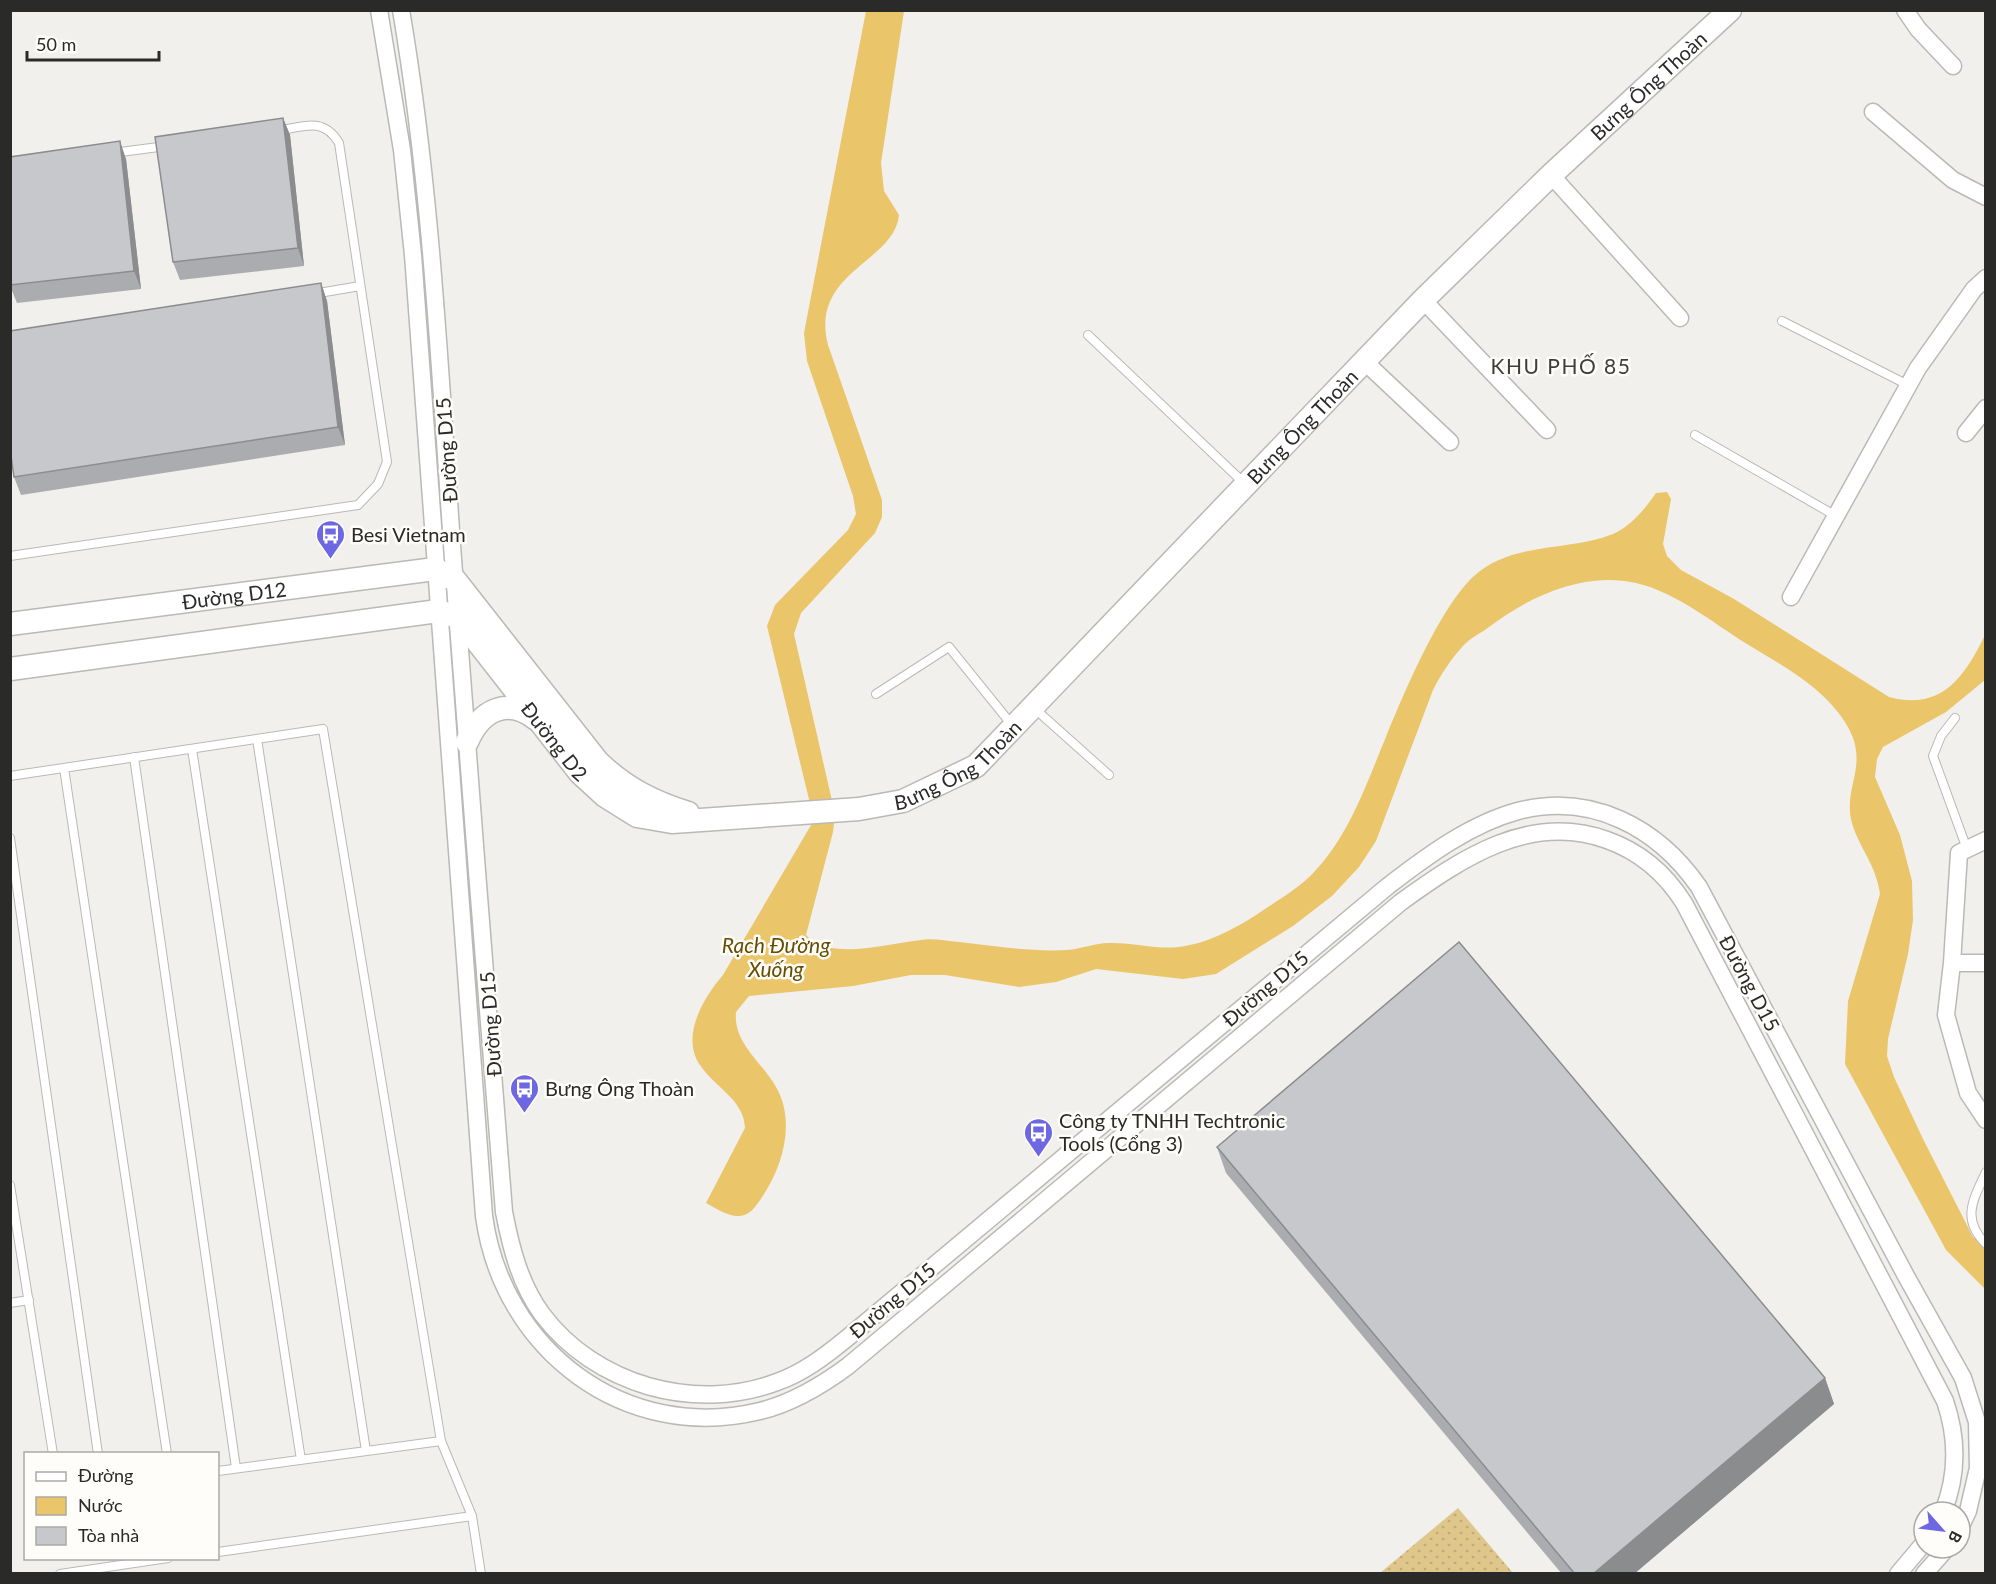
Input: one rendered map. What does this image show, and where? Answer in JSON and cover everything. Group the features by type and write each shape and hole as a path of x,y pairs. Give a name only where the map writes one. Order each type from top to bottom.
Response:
{"street":[{"name":"Đường D15","path":"379,10 392,74 404,161 435,569 448,614 467,742 504,1212 509,1239 528,1290 542,1314 572,1344 609,1371 646,1386 675,1393 727,1395 776,1383 825,1356 1423,859 1472,830 1496,819 1518,811 1564,807 1607,814 1630,823 1652,836 1685,867 1699,887 1906,1276 1963,1378 1977,1422 1978,1468 1971,1500"},
{"name":"Đường D15","path":"401,10 421,141 432,253 455,580 448,614 487,1239 512,1304 540,1344 574,1375 615,1397 640,1406 686,1416 759,1411 805,1394 842,1371 1401,902 1493,844 1541,831 1567,830 1592,834 1637,853 1672,884 1936,1381 1953,1424 1956,1447 1954,1473 1946,1500"},
{"name":"Bưng Ông Thoàn","path":"753,818 859,809 903,801 976,766 1032,705 1423,300 1551,175 1730,10"},
{"path":"1905,10 1918,29 1953,66"},
{"path":"1873,112 1953,180 1986,197"},
{"path":"1551,175 1680,318"},
{"path":"1791,597 1908,385 1943,333 1986,278"},
{"path":"1423,300 1548,430"},
{"path":"1364,361 1450,442"},
{"path":"1966,433 1986,408"},
{"path":"435,569 455,580"},
{"name":"Đường D12","path":"12,621 435,569"},
{"name":"Đường D2","path":"455,580 598,762 613,776 660,805 704,819"},
{"path":"10,669 448,614"},
{"name":"Đường D2","path":"448,614 541,723 580,773 620,807 653,820 672,822 753,818"},
{"path":"467,742 484,716 504,707 524,711 541,723"},
{"path":"1986,840 1959,853 1946,1016 1968,1093 1986,1120"},
{"path":"1952,963 1986,963"},
{"path":"996,1212 1010,1228"},
{"path":"1885,1287 1906,1276"},
{"path":"1898,1574 1912,1557"},
{"path":"1924,1574 1936,1560"}],"lane":[{"path":"10,556 358,505 378,484 387,462 339,143 328,128 319,125 272,131"},
{"path":"106,154 177,144"},
{"path":"302,296 360,286"},
{"path":"1782,321 1908,385"},
{"path":"1088,335 1245,484"},
{"path":"1695,435 1836,516"},
{"path":"876,694 950,646 1012,726"},
{"path":"1032,705 1109,775"},
{"path":"1955,718 1941,736 1933,756 1967,849"},
{"path":"10,776 323,729 441,1441 472,1516 481,1574"},
{"path":"257,739 366,1451"},
{"path":"192,749 302,1460"},
{"path":"134,758 236,1468"},
{"path":"64,768 167,1452"},
{"path":"10,838 98,1452"},
{"path":"1986,1172 1970,1216 1971,1226 1986,1244"},
{"path":"10,1185 53,1452"},
{"path":"10,1302 29,1300"},
{"path":"219,1471 441,1441"},
{"path":"219,1552 472,1516"},
{"path":"60,1574 154,1560"}],"shaded area":[{"path":"1458,1508 1513,1573 1380,1573"}],"water":[{"name":"Rạch Đường Xuống","path":"866,11 904,11 881,163 884,191 899,215 894,231 884,245 841,284 831,300 825,320 828,345 882,500 882,517 875,533 801,613 794,634 835,814 833,832 806,935 830,948 844,949 861,949 930,939 1053,950 1109,943 1176,947 1204,941 1233,929 1303,883 1338,841 1356,807 1424,652 1448,608 1474,576 1489,565 1506,557 1596,540 1613,534 1637,516 1656,493 1667,492 1671,499 1663,544 1667,556 1681,570 1734,599 1889,697 1907,700 1937,695 1959,677 1985,635 1985,680 1946,712 1883,747 1877,759 1875,777 1900,835 1912,881 1913,920 1908,954 1888,1039 1887,1056 1894,1077 1923,1139 1973,1237 1985,1245 1985,1289 1946,1250 1845,1064 1848,1001 1880,894 1875,873 1851,819 1850,806 1856,750 1845,722 1825,698 1801,678 1694,609 1651,587 1616,580 1577,583 1540,596 1522,605 1466,643 1446,667 1433,690 1376,841 1359,867 1332,896 1293,926 1216,974 1183,979 1096,969 1056,982 1019,987 945,975 911,975 853,986 749,996 736,1012 736,1023 744,1043 776,1087 782,1102 786,1117 783,1149 772,1180 755,1207 749,1212 737,1216 731,1215 706,1203 745,1128 740,1109 706,1073 694,1054 693,1030 702,1005 723,975 814,820 767,626 775,605 848,530 856,514 853,496 807,361 804,333"}],"building":[{"path":"283,118 298,248 173,262 155,137"},
{"path":"120,141 134,271 10,285 10,157"},
{"path":"321,283 338,427 14,477 10,449 10,331"},
{"path":"1459,942 1825,1378 1593,1574 1575,1574 1217,1147"}],"place":[{"name":"Besi Vietnam","path":"330,560"},
{"name":"Bưng Ông Thoàn","path":"524,1114"},
{"name":"Công ty TNHH Techtronic Tools (Cổng 3)","path":"1038,1158"}],"district":[{"name":"KHU PHỐ 85","path":"1561,365"}]}
